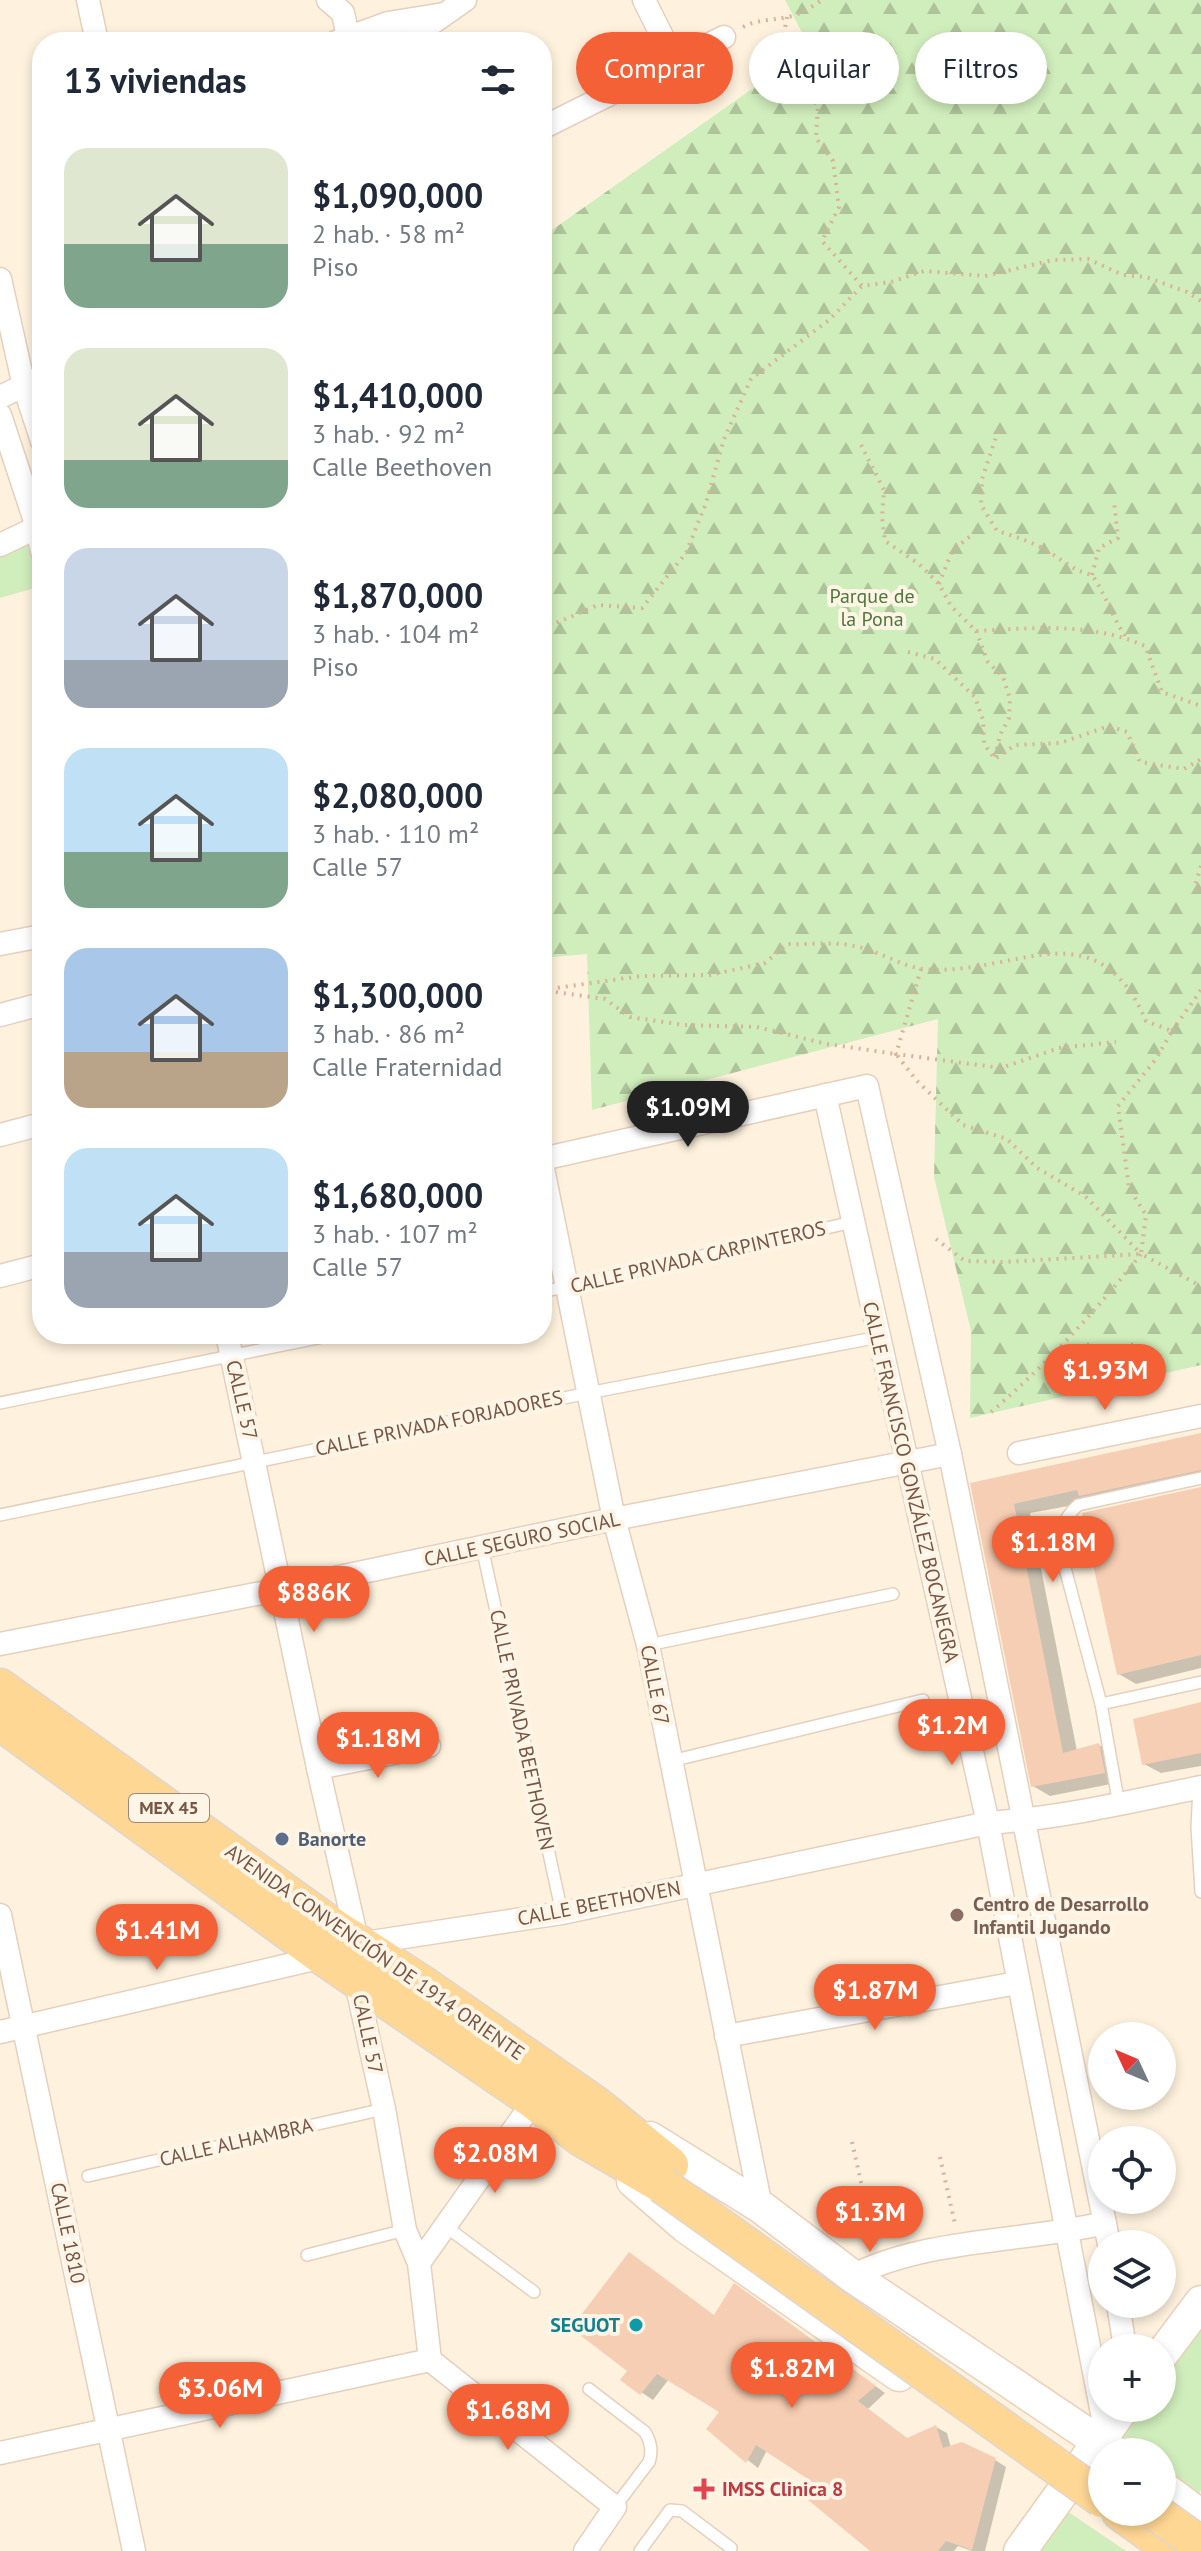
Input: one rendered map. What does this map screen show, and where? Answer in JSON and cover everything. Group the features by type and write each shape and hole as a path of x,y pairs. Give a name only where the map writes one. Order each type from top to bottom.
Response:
{"main road":[{"name":"AVENIDA CONVENCIÓN DE 1914 ORIENTE","path":"0,1687 357,1961 581,2138 686,2227 1151,2551"},
{"name":"AVENIDA CONVENCIÓN DE 1914 ORIENTE","path":"0,1722 323,1957 357,1961 424,1985 595,2104 865,2269 1019,2387 1102,2438"},
{"name":"AVENIDA CONVENCIÓN DE 1914 ORIENTE","path":"595,2104 666,2175 1088,2489"},
{"name":"AVENIDA CONVENCIÓN DE 1914 ORIENTE","path":"581,2138 666,2175 1102,2438"},
{"path":"1176,2335 1201,2302"},
{"path":"977,2430 985,2432 1004,2421 1019,2397 1019,2387"},
{"path":"1020,2551 1063,2490 1088,2464"},
{"path":"1176,2500 1201,2522"},
{"path":"1176,2517 1201,2522"},
{"path":"1140,2526 1176,2551 1201,2522"}],"street":[{"path":"88,0 95,32"},
{"path":"328,0 343,13 344,32"},
{"path":"644,0 660,32"},
{"path":"366,32 453,5"},
{"path":"418,32 453,5"},
{"path":"552,123 590,104"},
{"path":"0,279 32,379"},
{"path":"0,397 32,382"},
{"path":"0,415 5,448 32,508"},
{"path":"5,448 32,438"},
{"path":"0,545 32,530"},
{"path":"0,944 32,938"},
{"path":"0,1015 32,1007"},
{"name":"CALLE FRANCISCO GONZÁLEZ BOCANEGRA","path":"1106,2230 950,1454 867,1086 825,1095 988,1823 1108,2438"},
{"path":"552,1160 825,1095"},
{"path":"0,1135 32,1127"},
{"name":"CALLE 67","path":"552,1214 614,1519 648,1645 761,2207"},
{"path":"0,1276 32,1268"},
{"name":"CALLE 57","path":"230,1345 357,1961 405,2230 419,2263 430,2360"},
{"path":"1019,1453 1201,1416"},
{"name":"CALLE SEGURO SOCIAL","path":"0,1644 950,1454"},
{"path":"318,1768 429,1746"},
{"name":"CALLE BEETHOVEN","path":"357,1961 562,1913 988,1823 1023,1821 1119,1805 1200,1787"},
{"name":"CALLE 1810","path":"0,1915 134,2551"},
{"path":"0,2032 323,1957"},
{"path":"726,2036 1017,1983"},
{"path":"419,2263 534,2101"},
{"path":"865,2269 959,2246 1066,2232 1088,2233"},
{"path":"0,2453 430,2360 615,2507 585,2551"}],"lane":[{"name":"CALLE PRIVADA CARPINTEROS","path":"552,1290 853,1222"},
{"name":"CALLE PRIVADA FORJADORES","path":"0,1515 588,1393 879,1337"},
{"path":"0,1403 230,1345"},
{"path":"1119,1805 1101,1704 1061,1553 1060,1532 1067,1516 1078,1505 1201,1478"},
{"name":"CALLE PRIVADA BEETHOVEN","path":"482,1547 562,1913"},
{"path":"648,1645 893,1594"},
{"path":"1101,1704 1201,1682"},
{"path":"671,1761 923,1700"},
{"path":"1200,1787 1201,1892"},
{"name":"CALLE ALHAMBRA","path":"88,2176 384,2109"},
{"path":"444,2226 534,2292"},
{"path":"307,2255 405,2230"},
{"path":"589,2389 645,2432 650,2441 652,2454 649,2462 615,2507"},
{"path":"640,2551 670,2510 682,2511 731,2548"}],"path":[{"path":"733,32 758,19 787,17 805,11 822,0"},
{"path":"787,17 777,71 818,105 816,138 833,161 839,207 822,241 862,286"},
{"path":"552,625 598,605 642,608 686,553 706,503 724,439 751,379 829,320 862,286 891,282 924,271 985,276 1053,260 1088,259 1123,275 1146,277 1173,287 1201,301"},
{"path":"998,431 982,479 981,505 997,531 1025,540 1075,571 1092,575 1106,594 1112,618 1128,638"},
{"path":"861,445 884,490 882,517 885,541 919,564 939,584 951,606 976,631 988,662 1003,677 1010,699 1009,718 1000,735 995,759"},
{"path":"1092,575 1099,548 1118,538 1114,501"},
{"path":"939,584 952,551 973,534"},
{"path":"976,631 1060,627 1128,638 1145,646 1162,692 1201,706"},
{"path":"908,652 935,659 975,697 983,720 984,744 995,759"},
{"path":"995,759 1015,745 1060,743 1109,726 1127,732 1140,762 1184,769 1201,759"},
{"path":"1201,866 1195,886 1201,895"},
{"path":"552,989 641,976 710,975 765,963 787,944 851,945 882,953 921,969 994,964 1043,954 1076,953 1102,963 1135,996 1146,1021 1172,1031"},
{"path":"896,1054 921,969"},
{"path":"991,1412 1033,1376 1096,1311 1141,1254 1146,1215 1129,1188 1118,1106 1156,1059 1201,990"},
{"path":"552,991 605,999 630,1017 684,1025 757,1027 827,1044 1001,1068 1059,1048 1116,1042"},
{"path":"896,1054 917,1081 963,1125 1007,1139 1037,1168 1085,1196 1141,1254 1201,1286"},
{"path":"936,1239 965,1261 1004,1262 1141,1254"},
{"path":"852,2142 865,2269"},
{"path":"940,2157 959,2246"}],"green space":[{"name":"Parque de la Pona","path":"785,0 1201,0 1201,1365 970,1418 971,1331 934,1177 938,1019 592,1110 587,954 552,957 552,230 749,91 749,104 899,104 899,32 802,32"},
{"path":"32,531 32,589 0,598 0,546"},
{"path":"1201,2327 1201,2490 1195,2498 1176,2484 1176,2438 1118,2438 1130,2422 1176,2422 1176,2360"},
{"path":"1064,2509 1126,2551 1034,2551"}],"building":[{"path":"1201,1433 1201,1470 1079,1496 1077,1490 1014,1504 1063,1753 1099,1743 1105,1773 1031,1787 970,1483"},
{"path":"1201,1487 1201,1655 1117,1675 1082,1513"},
{"path":"1201,1702 1201,1753 1142,1765 1133,1719"},
{"path":"629,2252 714,2315 734,2283 876,2386 858,2401 907,2438 936,2425 943,2448 962,2442 996,2458 972,2550 946,2541 938,2551 870,2551 802,2495 814,2483 756,2445 746,2463 706,2429 719,2412 657,2374 640,2395 620,2380 627,2371 576,2332 581,2327 575,2323"}],"place":[{"name":"Banorte","path":"282,1839"},
{"name":"Centro de Desarrollo Infantil Jugando","path":"957,1915"},
{"name":"SEGUOT","path":"636,2325"},
{"name":"IMSS Clinica 8","path":"704,2489"}]}
